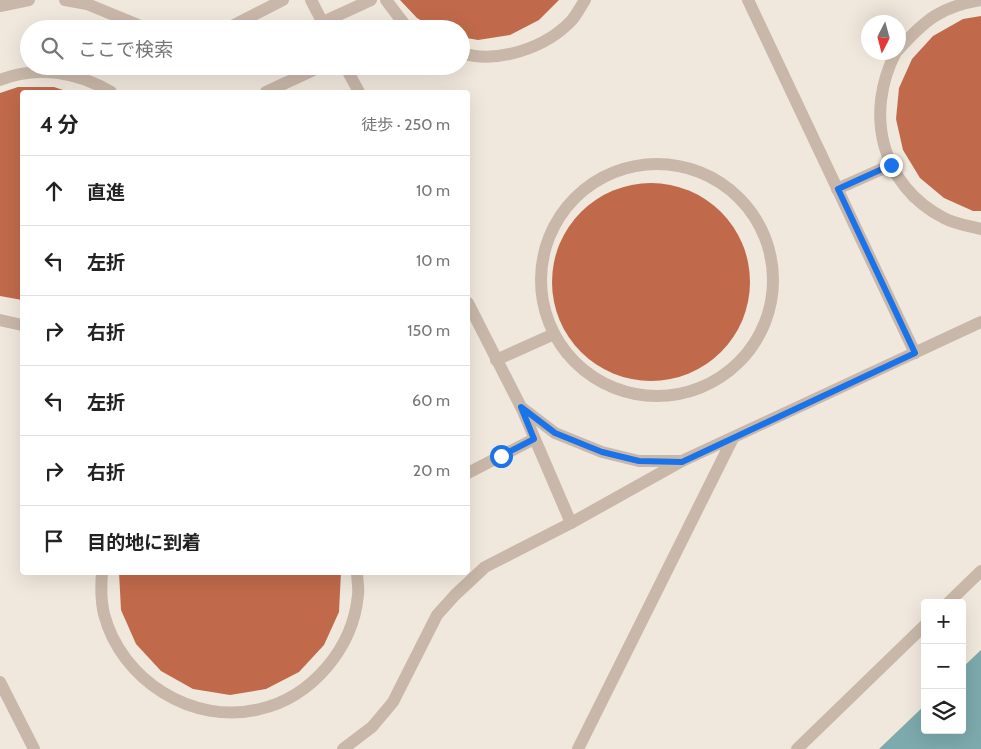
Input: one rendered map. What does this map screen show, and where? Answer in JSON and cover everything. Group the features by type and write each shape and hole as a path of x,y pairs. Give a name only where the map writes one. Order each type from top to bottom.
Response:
{"lane":[{"path":"0,6 29,0"},
{"path":"65,0 87,4 126,20"},
{"path":"244,20 283,0"},
{"path":"311,0 321,20"},
{"path":"334,20 372,0"},
{"path":"386,0 401,20"},
{"path":"470,56 508,55 542,42 572,20 585,0"},
{"path":"748,0 915,353"},
{"path":"906,41 922,23 957,4 981,0"},
{"path":"893,60 881,90 880,131 891,165 914,198 945,219 981,229"},
{"path":"0,80 13,74 20,74"},
{"path":"67,75 93,81 107,90"},
{"path":"270,90 303,75"},
{"path":"350,75 358,90"},
{"path":"658,164 697,171 732,191 758,221 771,256 773,292 764,328 743,359 714,382 679,394 642,396 606,385 576,364 554,334 541,296 542,257 557,220 570,204 583,190 618,170 658,164"},
{"path":"838,189 891,165"},
{"path":"470,307 521,407 571,524"},
{"path":"0,320 20,325"},
{"path":"343,749 372,727 394,702 437,615 455,594 485,567 571,524 682,462 981,322"},
{"path":"496,360 554,334"},
{"path":"521,407 555,433 602,452 639,461 682,462"},
{"path":"470,472 534,439"},
{"path":"578,749 732,440"},
{"path":"952,599 981,571"},
{"path":"102,575 104,614 125,658 146,682 181,703 220,712 260,710 297,694 328,668 349,634 358,595 357,575"},
{"path":"797,749 921,629"},
{"path":"0,682 34,749"}],"water":[{"path":"981,650 981,749 879,749 921,709 921,734 966,734 966,664"}],"building":[{"path":"400,0 559,0 539,20 510,35 478,40 470,39 470,20 420,20"},
{"path":"981,16 981,211 973,211 944,198 920,178 903,150 896,119 899,88 912,59 933,36 963,19"},
{"path":"18,87 54,87 63,90 20,90 20,300 0,296 0,93"},
{"path":"641,183 661,183 689,190 714,205 728,219 743,244 750,272 750,292 743,320 728,345 714,359 689,374 680,377 661,381 641,381 613,374 588,359 574,345 559,320 556,311 552,292 552,272 559,244 574,219 588,205 613,190 622,187"},
{"path":"119,575 341,575 339,612 324,645 299,672 266,689 230,695 193,689 161,671 136,644 121,610"}],"route":[{"path":"501,456 534,439 521,407 555,433 602,452 639,461 682,462 915,353 838,189 891,165"}]}
